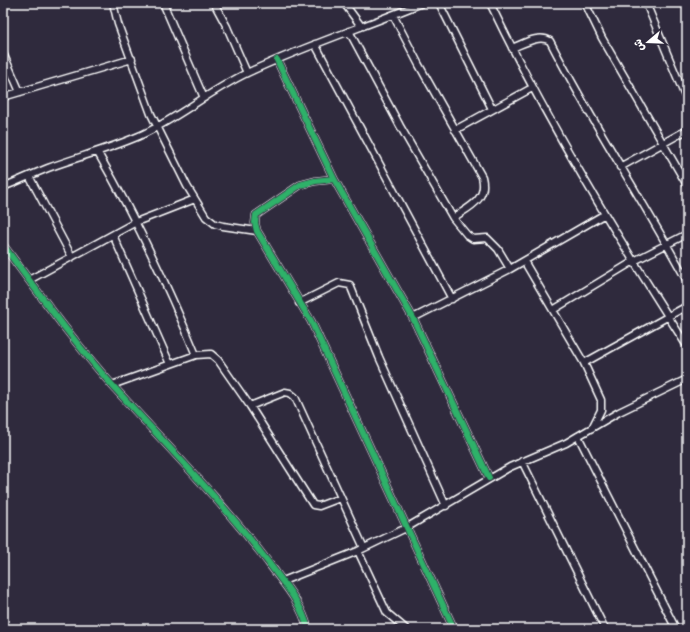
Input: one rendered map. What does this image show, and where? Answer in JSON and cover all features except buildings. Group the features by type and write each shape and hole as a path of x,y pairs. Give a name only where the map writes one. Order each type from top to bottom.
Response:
{"street":[{"path":"113,3 118,24 132,59 143,97 194,199 206,217 214,224 257,231"},
{"path":"163,3 204,98"},
{"path":"214,3 227,27 247,73"},
{"path":"344,3 361,26"},
{"path":"3,187 29,176 98,153 158,127 247,73 315,44 422,3"},
{"path":"439,3 492,109"},
{"path":"490,3 532,88 605,214 687,346"},
{"path":"585,3 602,38 687,185"},
{"path":"646,3 687,101"},
{"path":"393,15 482,177 485,186 481,197 473,205 453,218"},
{"path":"348,31 453,218 467,235 473,239 487,238 510,269"},
{"path":"512,48 537,38 545,38 550,41 620,167 667,244 687,281"},
{"path":"315,44 452,299"},
{"path":"3,53 20,92"},
{"path":"3,97 132,59"},
{"path":"277,60 334,179 413,318 490,478"},
{"path":"455,130 532,88"},
{"path":"620,167 687,130"},
{"path":"98,153 136,222 173,299 196,355"},
{"path":"29,176 72,257"},
{"path":"334,179 315,181 300,185 265,207 256,214 255,223 257,231 311,321 454,629"},
{"path":"29,280 136,222 194,199"},
{"path":"413,318 510,269 605,214"},
{"path":"553,310 634,262 687,234"},
{"path":"113,235 170,364"},
{"path":"3,245 112,385 222,504 283,581 299,606 308,629"},
{"path":"524,261 584,363 601,400 601,410 592,428"},
{"path":"299,302 339,283 350,285 379,357 446,506"},
{"path":"584,363 687,306"},
{"path":"112,385 196,355 211,354 218,360 250,406 313,505 319,506 340,498"},
{"path":"283,581 358,551 406,528 446,506 490,478 522,461 548,452 619,412 687,379"},
{"path":"250,406 285,392 290,393 294,397 364,548"},
{"path":"578,436 676,629"},
{"path":"522,461 605,629"},
{"path":"358,551 387,613 406,629"}],"cycle path":[{"path":"277,60 334,179 413,318 489,478"},
{"path":"334,179 315,181 300,185 256,215 255,223 257,231 311,321 454,629"},
{"path":"3,245 83,351 112,385 212,494 250,539 291,594 301,610 308,629"}]}
